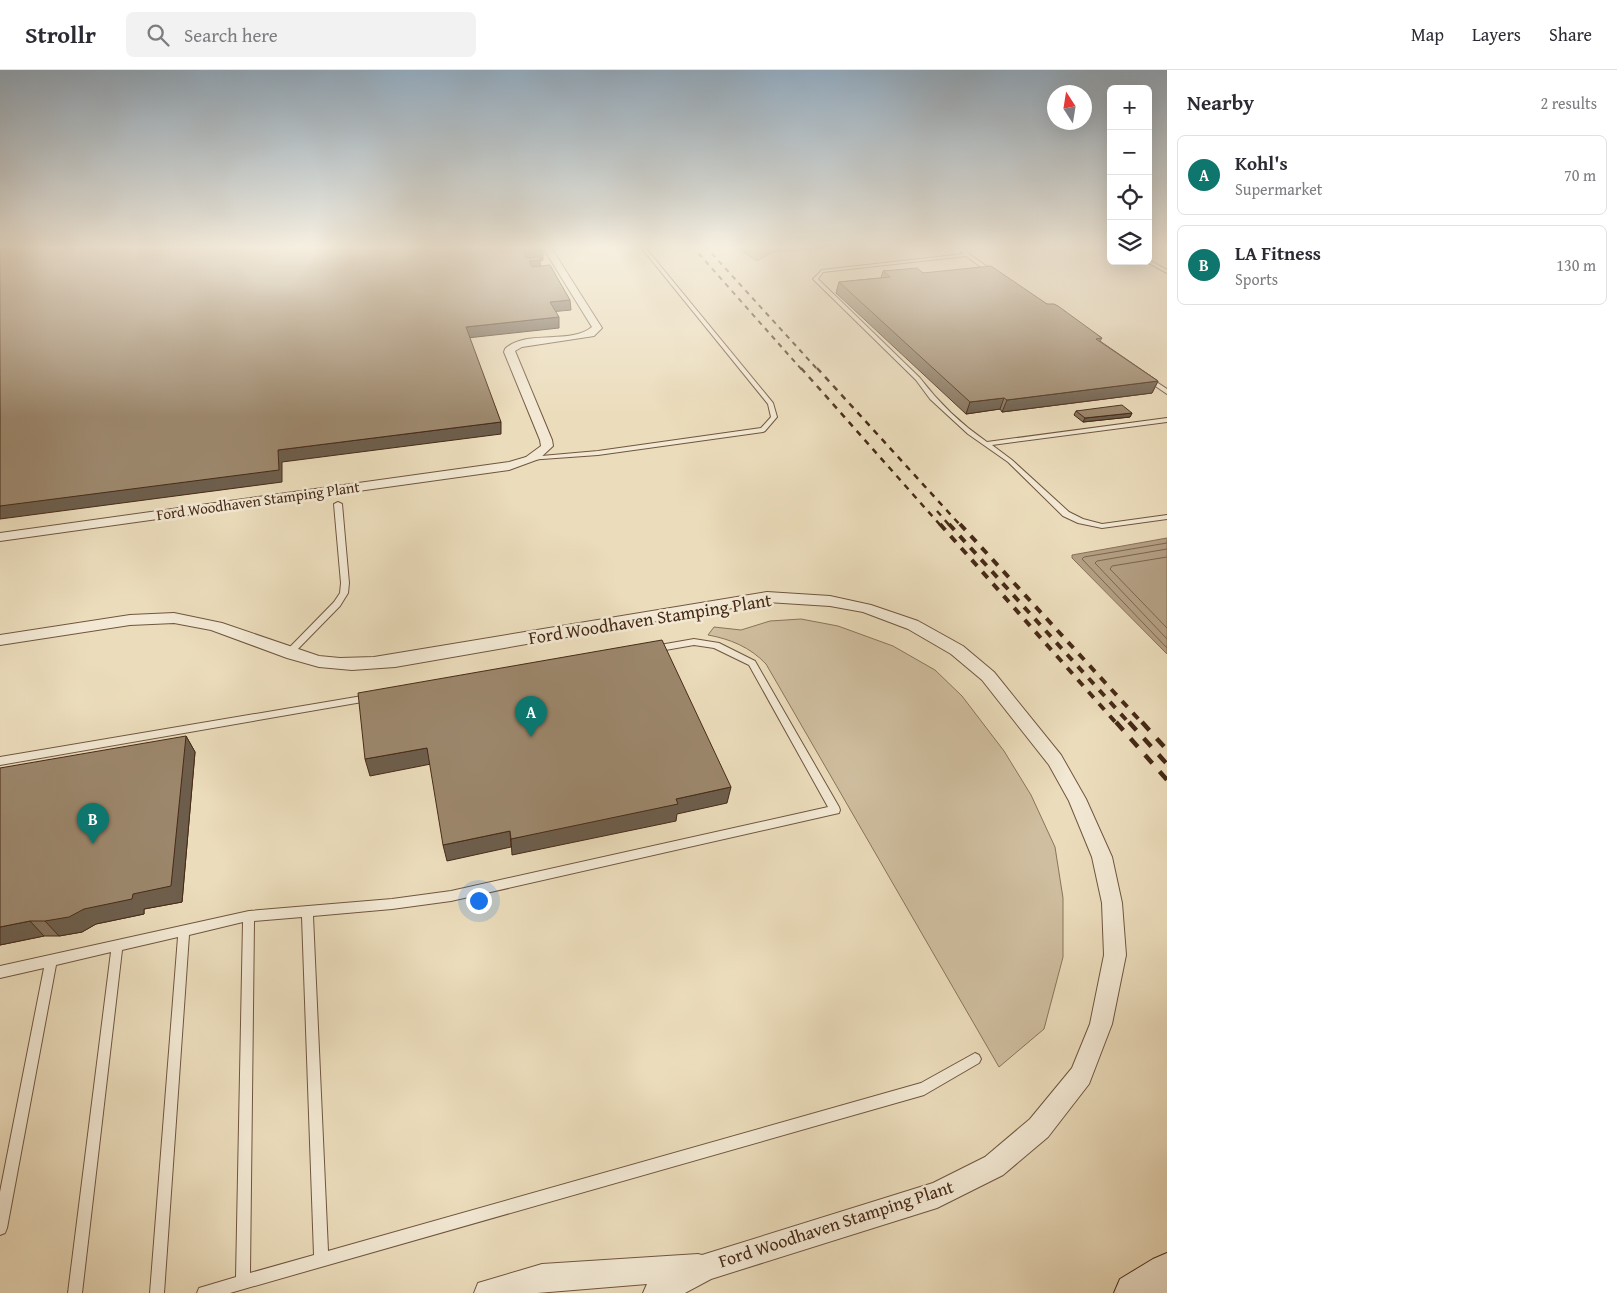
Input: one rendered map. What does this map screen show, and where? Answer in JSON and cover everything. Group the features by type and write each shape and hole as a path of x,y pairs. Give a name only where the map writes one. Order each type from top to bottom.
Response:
{"main road":[{"path":"1134,1293 1167,1273"}],"street":[{"path":"530,460 547,446 546,440 509,352 515,345 526,342 590,334 597,328 581,303"},
{"name":"Ford Woodhaven Stamping Plant","path":"0,536 509,466 530,460"},
{"name":"Ford Woodhaven Stamping Plant","path":"0,640 122,622 158,618 184,619 208,624 310,659 344,664 369,664 405,660 767,597 830,601 866,608 913,625 957,650 988,676 1055,760 1077,799 1102,857 1112,903 1115,955 1101,1024 1081,1076 1039,1128 994,1166 937,1195 706,1267 657,1293"},
{"name":"Ford Woodhaven Stamping Plant","path":"488,1293 542,1278 706,1267"}],"lane":[{"path":"530,460 598,453 763,430 774,417 771,404 689,303"},
{"path":"840,303 918,379 932,398 970,433 1010,461 1066,514 1081,521 1102,526 1167,517"},
{"path":"1142,374 1167,392"},
{"path":"986,444 1167,420"},
{"path":"290,652 337,604 344,594 345,583 338,504"},
{"path":"0,972 249,916 392,904 451,896 834,810 752,663 716,645 694,642 643,651"},
{"path":"0,761 380,696"},
{"path":"307,911 321,1260"},
{"path":"242,1282 249,916"},
{"path":"157,1293 184,931"},
{"path":"74,1293 117,946"},
{"path":"0,1228 51,962"},
{"path":"204,1293 924,1089 975,1059"}],"shaded area":[{"path":"801,619 838,626 893,646 935,670 962,696 1004,751 1031,795 1055,847 1063,898 1063,957 1044,1029 999,1067 766,664 753,653 739,645 708,635 714,627 741,630 770,621"}],"water":[{"path":"1167,538 1167,654 1072,558 1072,555"}],"building":[{"path":"0,303 551,303 559,317 466,327 501,422 278,450 279,470 0,506"},
{"path":"862,303 1054,304 1102,338 1096,339 1158,381 1007,400 1004,398 970,402"},
{"path":"1122,405 1132,413 1085,418 1076,411"},
{"path":"662,640 731,787 676,799 678,804 511,839 510,831 443,845 427,748 365,759 358,693"},
{"path":"186,736 171,886 133,894 132,899 84,909 69,917 45,921 30,921 0,927 0,768"}],"railway":[{"path":"743,303 802,370"},
{"path":"757,303 818,370"},
{"path":"801,368 941,526"},
{"path":"817,368 961,526"},
{"path":"937,511 950,526"},
{"path":"940,524 1117,724"},
{"path":"949,524 1130,724"},
{"path":"960,524 1143,724"},
{"path":"1116,722 1167,780"},
{"path":"1129,722 1167,764"},
{"path":"1142,722 1167,750"}],"place":[{"name":"Kohl's","path":"531,737"},
{"name":"LA Fitness","path":"93,844"}]}
